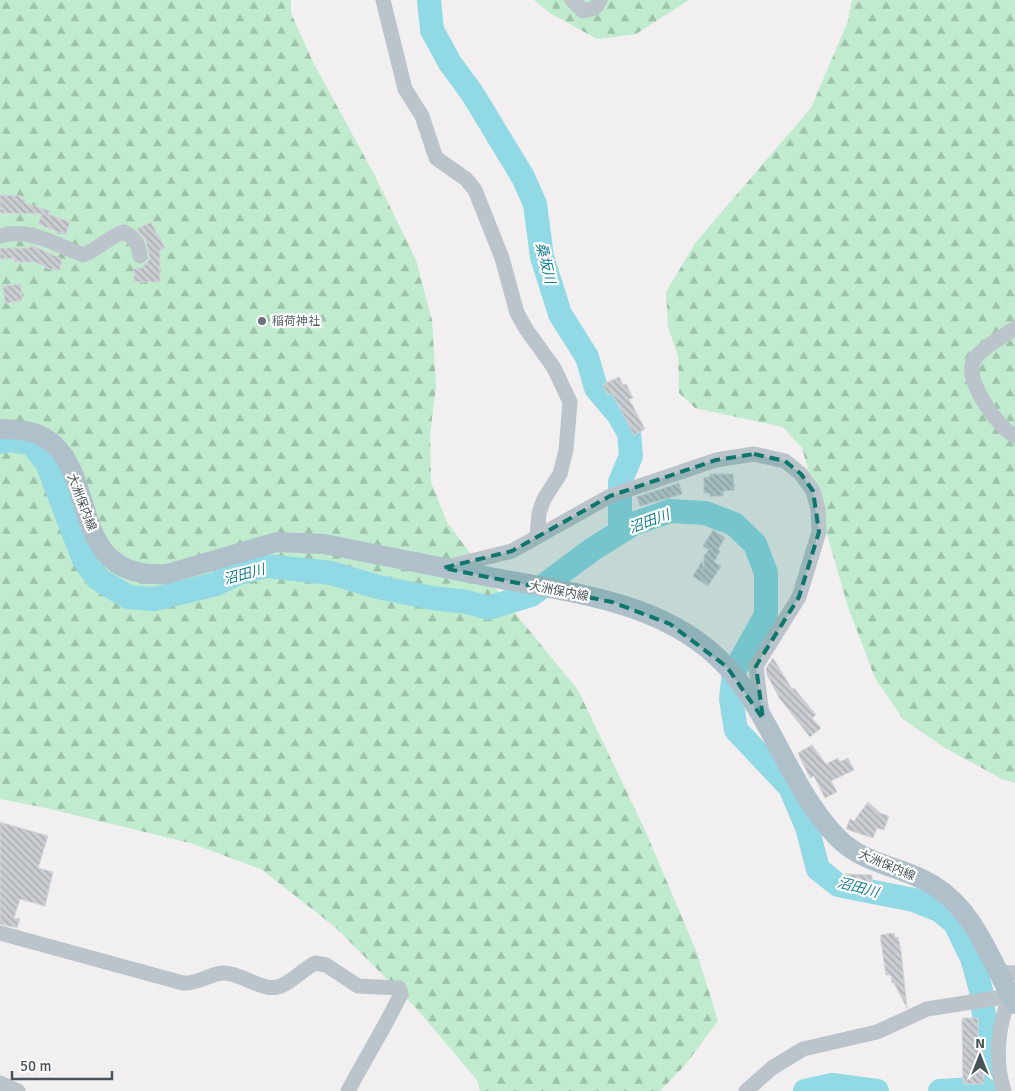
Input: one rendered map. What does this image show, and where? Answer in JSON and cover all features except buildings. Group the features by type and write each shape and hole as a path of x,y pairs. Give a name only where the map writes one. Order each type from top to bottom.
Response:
{"main road":[{"name":"大洲保内線","path":"0,429 28,431 46,438 66,460 92,532 99,544 108,555 122,566 136,572 151,575 168,574 276,542 324,544 612,602 670,624 727,667 763,719 802,792 820,820 840,841 866,858 933,885 954,901 972,921 1006,972 1006,1000"}],"street":[{"path":"383,0 405,89 422,116 436,158 466,179 474,190 502,258 517,313 554,368 570,402 566,450 560,474 544,499 539,513 537,536"},
{"path":"572,0 583,10 595,8 600,0"},
{"path":"0,236 20,233 60,244 83,255 94,251 111,236 124,232 133,237 139,247 140,256"},
{"path":"1015,328 982,352 973,362 971,375 990,412 1004,428 1015,436"},
{"path":"443,568 512,551 610,496 716,460 754,454 785,461 801,474 812,491 818,509 819,532 799,597 756,666 763,719"},
{"path":"0,933 183,983 194,984 222,973 245,978 255,984 282,986 316,963 326,965 358,986 399,988 401,994 391,1015 374,1040 348,1091"},
{"path":"746,1091 772,1068 803,1049 869,1034 927,1009 1006,1000 998,1038 1000,1081 1004,1091"},
{"path":"0,1083 18,1091"}],"highlighted area":[{"path":"754,454 785,461 801,474 813,491 819,532 799,597 756,666 763,719 727,667 670,624 612,602 443,568 512,551 610,496 716,460"}],"green space":[{"path":"0,0 291,0 291,13 312,60 375,176 416,260 432,320 436,386 430,435 431,482 447,522 506,602 578,690 645,830 697,953 718,1021 686,1064 660,1091 480,1091 477,1080 416,1008 335,927 261,869 190,843 46,808 0,799"},
{"path":"534,0 689,0 636,34 597,39 550,13"},
{"path":"852,0 1015,0 1015,783 1002,779 945,748 903,719 875,678 848,607 802,448 783,427 695,408 679,393 678,356 668,327 666,292 696,242 811,108 848,21"}],"waterway":[{"name":"桑坂川","path":"429,0 432,30 450,63 472,93 523,177 535,204 542,257 560,314 587,357 596,388 618,414 629,433 631,456 620,482 620,532"},
{"name":"沼田川","path":"0,442 8,440 31,443 47,463 84,560 97,578 128,597 154,599 216,584 238,573 266,566 331,573 378,587 432,598 467,602 488,608 531,595 593,549 633,524 670,511 705,513 734,524 755,544 766,573 766,615 734,672 731,699 736,730 790,787 807,827 818,869 838,885 914,900 939,910 955,923 972,958 981,990 993,1091"},
{"path":"805,1091 832,1085 877,1091"},
{"path":"940,1091 992,1088"}],"place":[{"name":"稲荷神社","path":"262,321"}]}
